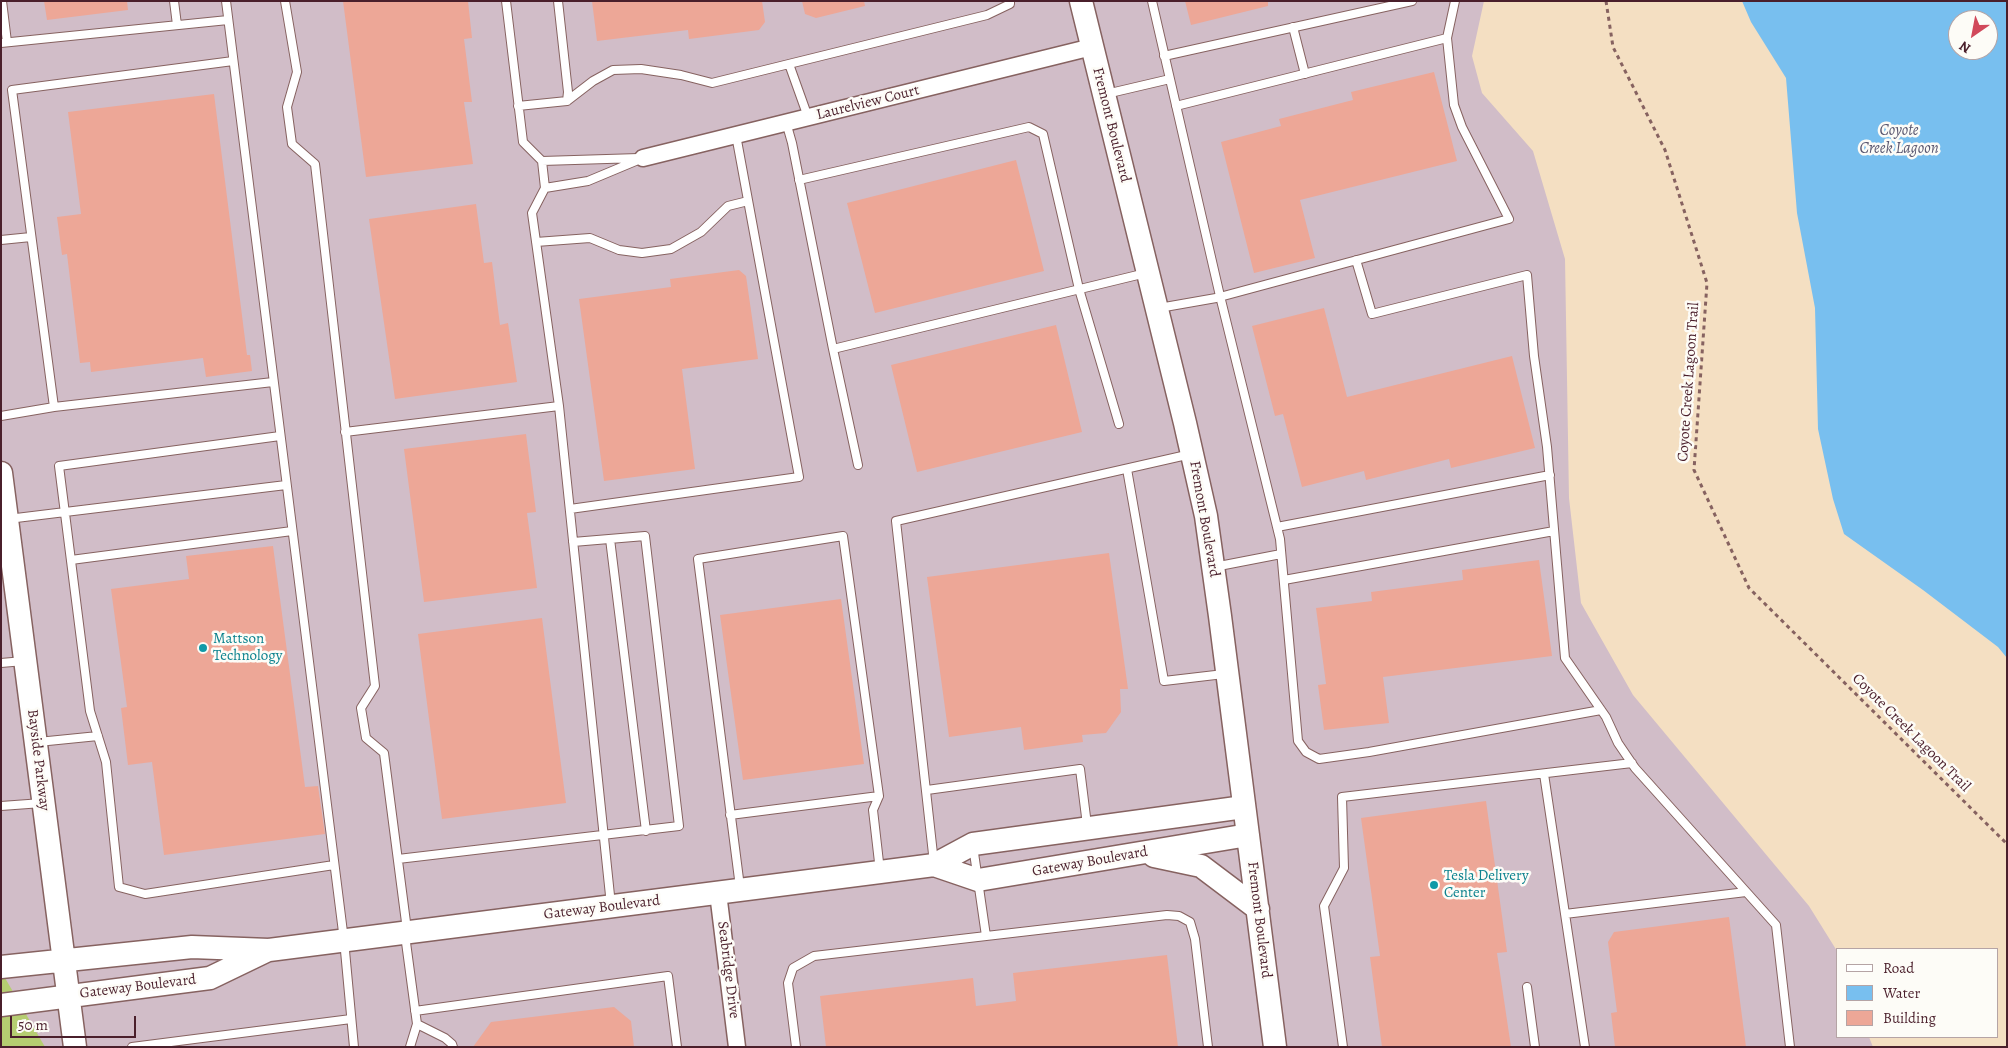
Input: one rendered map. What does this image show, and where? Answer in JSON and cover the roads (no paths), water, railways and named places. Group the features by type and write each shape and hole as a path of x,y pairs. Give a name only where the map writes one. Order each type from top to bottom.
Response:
{"street":[{"name":"Fremont Boulevard","path":"1081,1 1206,516 1228,673 1275,1047"},
{"name":"Laurelview Court","path":"643,158 1092,47"},
{"name":"Bayside Parkway","path":"1,473 75,1047"},
{"name":"Gateway Boulevard","path":"1,967 192,947 269,950 718,893 934,865 973,844 1088,830 1244,807"},
{"name":"Gateway Boulevard","path":"934,865 978,880 1248,835"},
{"path":"1140,853 1201,866 1258,909"},
{"name":"Seabridge Drive","path":"718,893 737,1047"},
{"name":"Gateway Boulevard","path":"1,1005 210,978 269,950"}],"lane":[{"path":"2,1 4,43 228,20"},
{"path":"174,1 177,25"},
{"path":"226,1 344,940 354,1047"},
{"path":"285,1 297,72 287,107 288,117 292,144 315,164 375,686 361,708 366,738 384,752 417,1024 410,1047"},
{"path":"506,1 523,142 542,161 545,188 532,213 559,406 611,906"},
{"path":"558,1 568,92 567,101"},
{"path":"518,106 567,101 593,81 613,70 641,69 681,75 712,83 987,15 1010,4 1010,1"},
{"path":"1152,1 1220,296 1277,526 1284,580 1298,742 1306,752 1319,759 1369,752 1600,710"},
{"path":"1164,56 1412,1"},
{"path":"1157,308 1220,296 1509,219 1462,127 1454,105 1447,38 1455,1"},
{"path":"1293,28 1305,74"},
{"path":"1176,106 1447,38"},
{"path":"54,407 12,90 233,61"},
{"path":"789,64 808,117"},
{"path":"1104,94 1170,79"},
{"path":"786,122 858,465"},
{"path":"799,180 1029,127 1043,134 1079,289 1119,424"},
{"path":"570,509 799,476 736,135"},
{"path":"542,161 643,158"},
{"path":"545,188 588,181 643,158"},
{"path":"536,242 590,238 619,250 642,253 671,249 701,232 728,206 748,201"},
{"path":"1,240 31,237"},
{"path":"1356,260 1372,314 1527,275 1534,356 1550,475 1565,658 1600,710 1618,743 1632,763 1776,925 1790,1047"},
{"path":"833,349 1148,272"},
{"path":"1,416 54,407 273,382"},
{"path":"345,432 559,406"},
{"path":"280,436 59,466 90,710 106,762 119,887 144,894 334,865"},
{"path":"934,865 896,522 1192,454"},
{"path":"1127,469 1164,681 1228,673"},
{"path":"1277,526 1550,475"},
{"path":"7,519 286,485"},
{"path":"1284,580 1554,531"},
{"path":"71,560 292,532"},
{"path":"398,859 679,826 645,536 573,542"},
{"path":"740,890 698,559 843,536 879,796 873,810 880,872"},
{"path":"610,539 646,831"},
{"path":"1214,567 1281,554"},
{"path":"1,663 25,661"},
{"path":"36,743 98,736"},
{"path":"1343,1047 1324,906 1344,868 1342,797 1632,763"},
{"path":"927,790 1080,770 1088,830"},
{"path":"1544,774 1585,1047"},
{"path":"730,815 879,796"},
{"path":"1,806 43,802"},
{"path":"973,844 986,936"},
{"path":"1565,914 1746,892"},
{"path":"796,1047 788,984 793,968 814,956 1154,916 1179,916 1190,922 1195,938 1208,1047"},
{"path":"415,1010 668,976 678,1047"},
{"path":"1527,987 1535,1047"},
{"path":"132,1047 351,1019"},
{"path":"417,1024 445,1038 453,1047"}],"water":[{"name":"Coyote Creek Lagoon","path":"1742,1 2007,1 2007,658 1998,647 1923,590 1844,534 1833,499 1818,429 1815,308 1797,213 1786,78 1751,22"}],"place":[{"name":"Mattson Technology","path":"203,648"},
{"name":"Tesla Delivery Center","path":"1434,885"}]}
